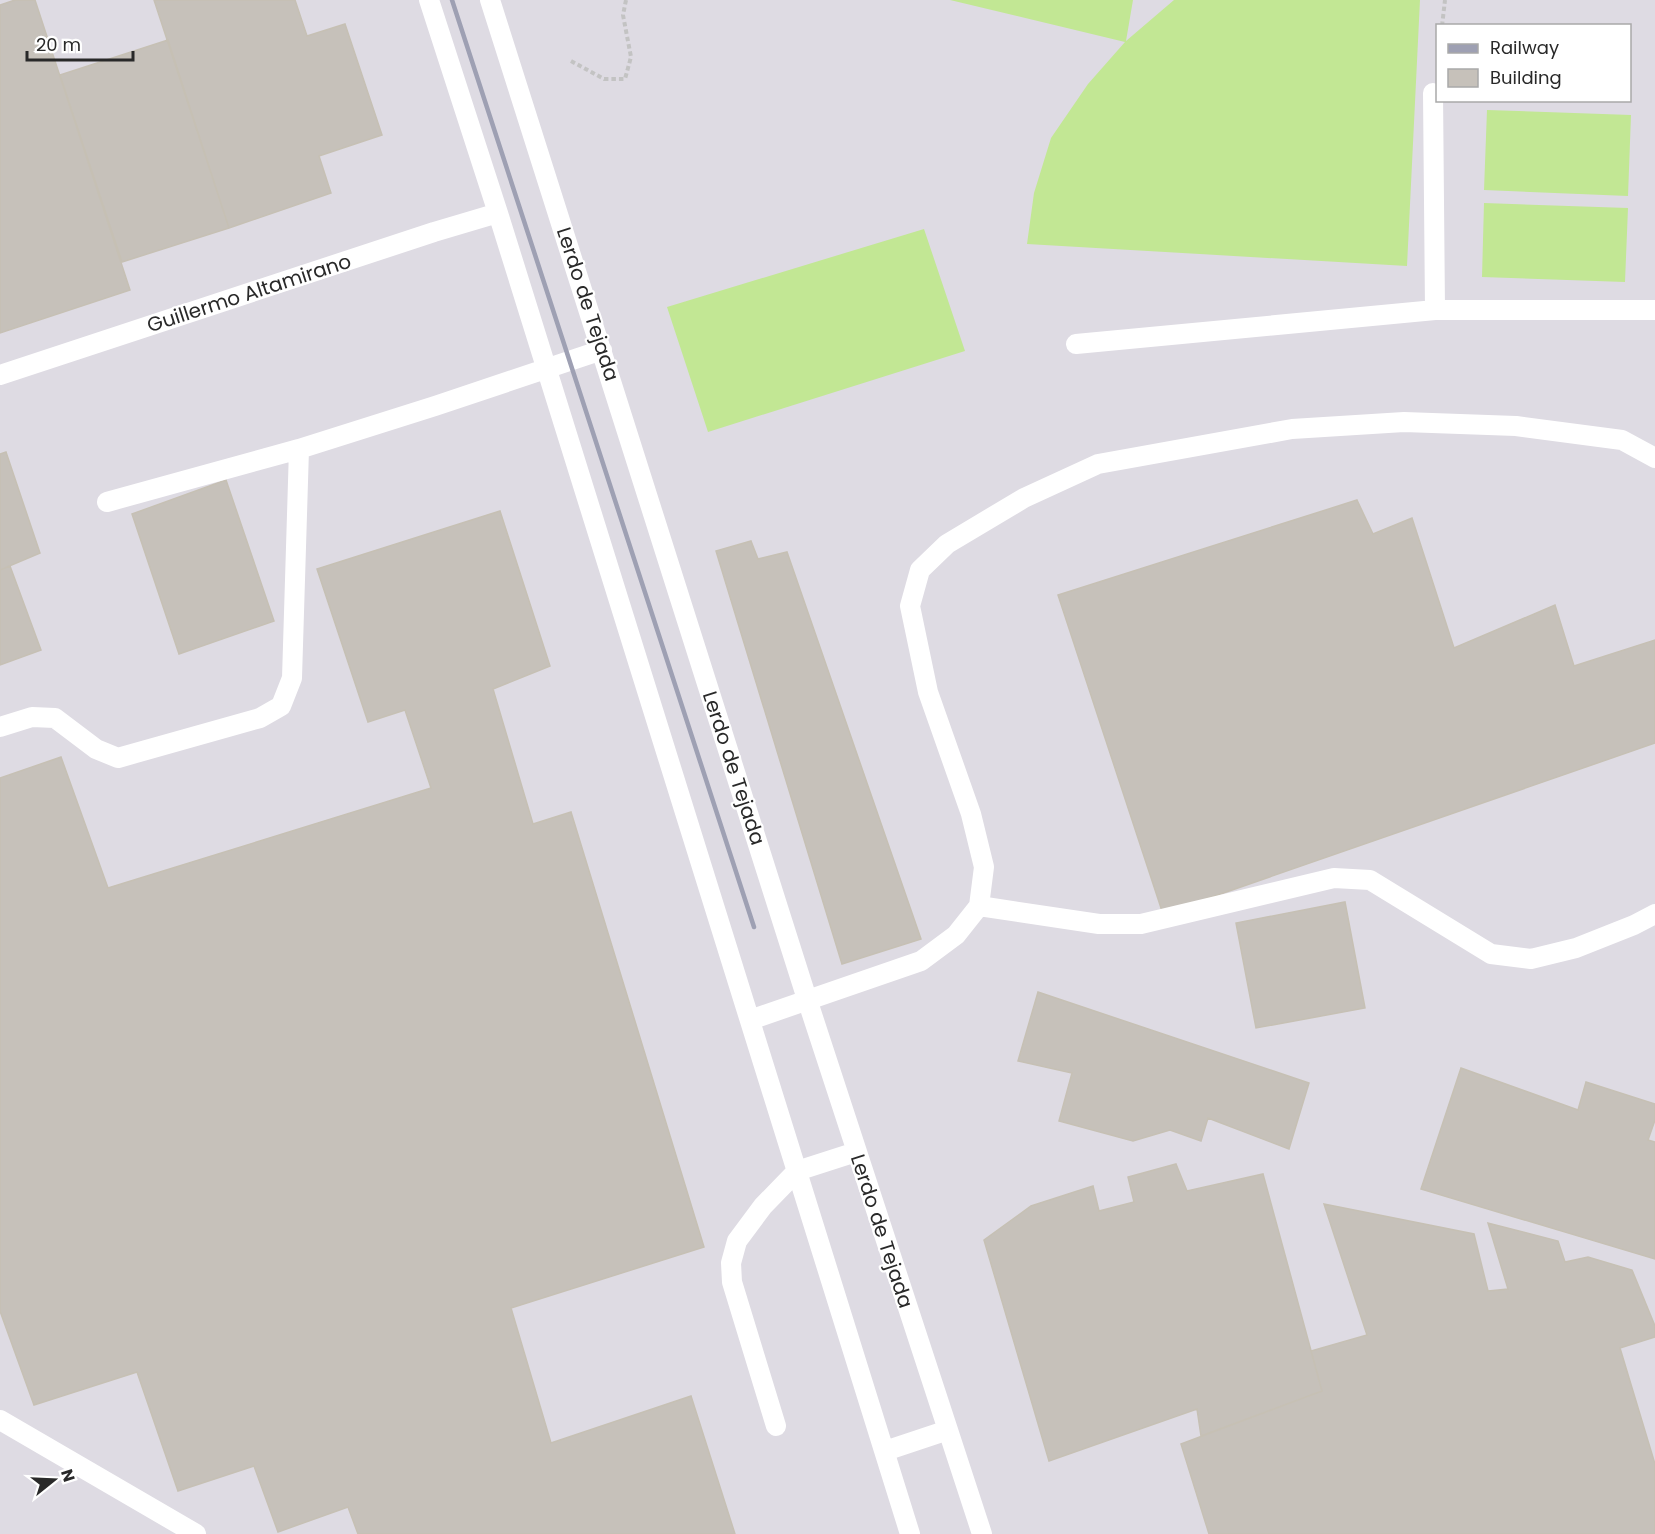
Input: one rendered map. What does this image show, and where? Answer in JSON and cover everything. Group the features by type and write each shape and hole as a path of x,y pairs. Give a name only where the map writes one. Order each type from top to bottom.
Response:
{"lane":[{"path":"429,0 547,369 910,1534"},
{"name":"Lerdo de Tejada","path":"490,0 856,1152 982,1534"},
{"path":"1433,93 1435,310"},
{"name":"Guillermo Altamirano","path":"0,375 498,213"},
{"path":"1076,344 1435,310 1655,310"},
{"path":"106,502 299,449 602,350"},
{"path":"750,1020 921,961 956,935 979,906 984,867 971,814 928,692 910,606 920,570 947,544 1024,498 1098,464 1292,429 1404,422 1516,426 1622,440 1655,458"},
{"path":"0,727 32,717 55,718 96,749 118,758 260,718 281,706 292,678 299,449"},
{"path":"979,906 1099,924 1141,924 1334,878 1370,880 1491,954 1531,959 1576,948 1634,925 1655,914"},
{"path":"776,1426 732,1282 731,1263 736,1241 763,1206 797,1171 856,1152"},
{"path":"0,1420 196,1534"},
{"path":"885,1451 948,1430"}],"path":[{"path":"571,61 604,79 625,80 631,57 623,15 626,0"},
{"path":"1442,24 1445,0"}],"shaded area":[{"path":"0,0 1655,0 1655,1534 0,1534"}],"green space":[{"path":"950,0 1133,0 1126,41 1174,0 1420,0 1407,266 1027,244 1034,193 1051,138 1088,84 1125,42"},
{"path":"1487,110 1631,115 1628,196 1484,190"},
{"path":"1484,203 1628,208 1625,282 1482,277"},
{"path":"924,229 965,351 708,432 667,307"}],"building":[{"path":"15,0 35,0 130,290 0,333 0,5"},
{"path":"154,0 295,0 307,36 345,24 382,135 319,156 331,193 229,228"},
{"path":"168,40 229,228 122,262 60,75"},
{"path":"6,452 40,553 0,570 0,454"},
{"path":"226,480 274,621 179,654 132,514"},
{"path":"1357,500 1373,534 1412,518 1454,648 1555,605 1574,666 1655,640 1655,743 1163,914 1058,595"},
{"path":"500,511 550,666 493,689 533,824 571,812 704,1247 511,1308 551,1443 691,1396 735,1534 358,1534 348,1507 278,1532 254,1466 178,1491 137,1372 34,1405 0,1311 0,778 61,757 108,888 431,788 405,710 368,722 317,569"},
{"path":"751,541 758,559 787,552 921,939 842,964 716,551"},
{"path":"10,566 41,650 0,665 0,570"},
{"path":"1345,902 1365,1008 1256,1028 1236,923"},
{"path":"1038,992 1309,1083 1289,1149 1208,1118 1201,1141 1170,1130 1133,1141 1059,1121 1072,1073 1018,1061"},
{"path":"1461,1068 1578,1110 1586,1082 1655,1104 1655,1120 1648,1140 1655,1142 1655,1259 1421,1189"},
{"path":"1176,1164 1187,1191 1263,1174 1322,1391 1201,1436 1197,1409 1049,1461 984,1240 1031,1206 1093,1186 1099,1211 1134,1202 1128,1177"},
{"path":"1324,1204 1474,1234 1488,1291 1508,1289 1488,1223 1558,1241 1565,1262 1588,1257 1632,1270 1655,1326 1655,1337 1620,1348 1655,1464 1655,1534 1209,1534 1181,1444 1322,1391 1311,1351 1367,1335"}],"railway":[{"path":"452,0 754,927"}]}
